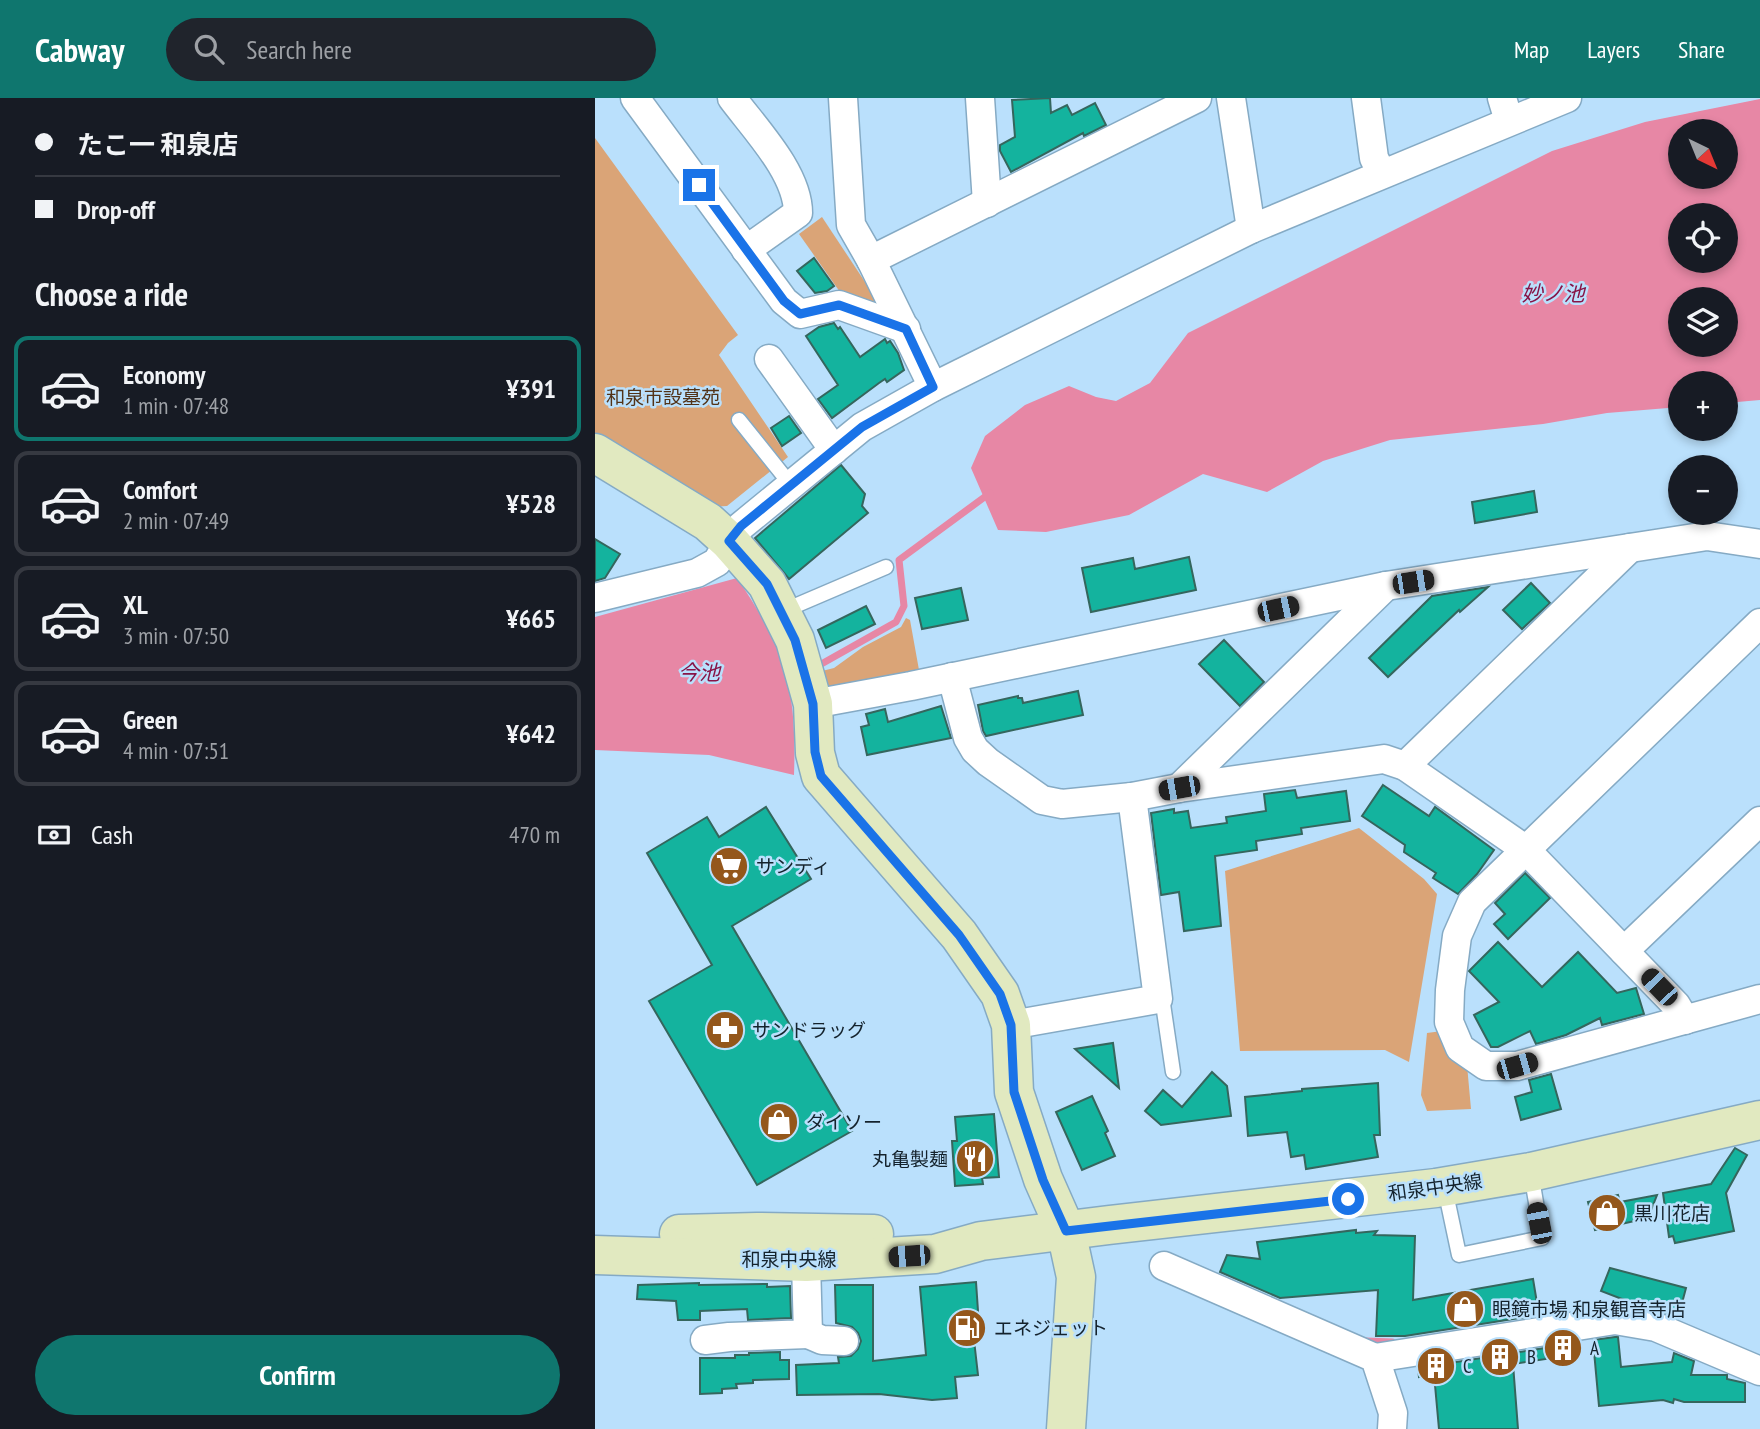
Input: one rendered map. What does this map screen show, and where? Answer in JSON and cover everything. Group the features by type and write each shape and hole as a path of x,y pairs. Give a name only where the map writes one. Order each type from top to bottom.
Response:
{"street":[{"path":"635,98 784,301 800,314 839,305 906,329"},
{"path":"733,98 787,173 798,203 798,213 746,250"},
{"path":"843,98 851,225 906,329 933,387"},
{"path":"981,98 987,202"},
{"path":"871,260 1197,98"},
{"path":"1231,98 1251,229"},
{"path":"1366,98 1374,158 1382,174"},
{"path":"595,598 697,573 717,562 741,526 862,427 933,387 1251,229 1382,174 1506,110 1567,98"},
{"path":"769,359 834,450"},
{"path":"595,453 708,522 729,541 767,584 795,640 813,704 815,752 821,776 959,935 1000,994 1011,1025 1014,1092 1043,1180 1066,1231 1076,1277 1066,1429"},
{"path":"813,704 1387,586 1707,536 1758,541"},
{"path":"1405,766 1630,548"},
{"path":"1179,788 1387,586"},
{"path":"1760,623 1472,902 1457,936 1449,1022 1460,1048 1486,1066 1517,1066 1760,999"},
{"path":"952,677 968,738 975,750 1042,800 1062,804 1132,797 1384,760 1405,766 1525,849 1676,1005 1685,1020"},
{"path":"1011,1025 1159,999 1132,797"},
{"path":"1623,951 1760,821"},
{"name":"和泉中央線","path":"595,1255 806,1262 935,1254 981,1241 1444,1186 1531,1172 1760,1120"},
{"name":"和泉中央線","path":"595,1230 669,1234 904,1233 981,1241"},
{"path":"806,1262 808,1334"},
{"path":"1164,1266 1375,1358 1615,1320 1656,1327 1760,1371"},
{"path":"721,1331 808,1334 822,1340 844,1341"},
{"path":"1375,1358 1392,1413 1392,1429"}],"lane":[{"path":"739,420 791,485"},
{"path":"782,611 886,567"},
{"path":"1159,999 1163,1004 1173,1072"},
{"path":"1444,1186 1459,1255 1542,1238 1531,1172"}],"green space":[{"name":"和泉市設墓苑","path":"595,138 738,335 719,355 788,457 727,506 710,507 595,440"},
{"path":"822,217 871,291 876,304 840,292 799,234"},
{"path":"906,618 910,620 919,670 828,687 818,672 834,668 863,647 901,627"},
{"path":"1359,828 1424,879 1437,894 1409,1062 1385,1050 1240,1051 1225,871"},
{"path":"1442,1031 1467,1065 1471,1109 1427,1111 1421,1095 1427,1033"}],"water":[{"name":"妙ノ池","path":"1760,99 1760,400 1738,402 1738,371 1668,371 1668,408 1390,440 1323,461 1267,492 1203,474 1129,515 1046,532 998,530 971,468 985,436 1025,405 1069,386 1096,397 1116,401 1150,383 1188,333 1552,151 1645,122"},
{"name":"今池","path":"737,578 767,627 785,671 793,718 794,775 709,755 595,750 595,617"}],"building":[{"path":"1050,98 1051,113 1067,105 1072,115 1095,103 1106,125 1084,136 1083,133 1011,172 1000,151 1000,145 1015,137 1012,100"},
{"path":"814,258 834,286 827,291 815,293 797,271"},
{"path":"834,323 838,329 840,327 860,357 885,339 887,343 890,341 904,370 887,382 885,379 879,383 832,418 818,399 838,385 806,336 819,327"},
{"path":"789,416 801,433 782,446 771,428"},
{"path":"841,465 865,494 862,506 868,513 789,579 755,538"},
{"path":"1534,491 1537,512 1475,523 1472,502"},
{"path":"595,539 620,554 605,578 595,581"},
{"path":"1189,557 1196,590 1091,612 1082,568 1133,558 1135,569"},
{"path":"1531,583 1550,603 1522,629 1503,610"},
{"path":"1488,587 1460,612 1459,610 1388,677 1369,658 1432,596"},
{"path":"961,588 968,620 922,629 915,598"},
{"path":"866,606 875,624 826,648 818,630"},
{"path":"1224,640 1264,682 1240,706 1199,664"},
{"path":"1078,691 1083,715 986,736 983,731 978,705 1018,696 1023,703"},
{"path":"941,706 951,738 867,755 861,727 869,725 866,714 885,709 888,722"},
{"path":"1383,785 1429,816 1435,807 1494,850 1458,894 1433,878 1436,873 1404,852 1405,845 1362,816"},
{"path":"1295,790 1297,798 1346,791 1350,821 1301,828 1302,834 1256,841 1257,850 1215,856 1221,926 1184,931 1179,892 1161,895 1151,813 1174,809 1174,813 1188,811 1191,828 1227,823 1226,817 1266,811 1264,794"},
{"path":"766,807 811,879 732,926 852,1131 757,1185 649,1001 712,965 647,853 707,817 719,837"},
{"path":"1525,873 1550,898 1508,939 1494,924 1505,914 1495,903"},
{"path":"1498,942 1542,987 1578,952 1617,993 1636,988 1644,1014 1602,1025 1600,1018 1566,1035 1536,1044 1530,1031 1498,1047 1491,1047 1474,1015 1499,1002 1469,971"},
{"path":"1113,1043 1119,1088 1075,1049"},
{"path":"1212,1072 1227,1086 1231,1116 1161,1125 1145,1111 1163,1090 1182,1107"},
{"path":"1551,1074 1561,1109 1521,1120 1515,1097 1532,1092 1529,1080"},
{"path":"1378,1083 1380,1135 1374,1135 1378,1157 1306,1169 1304,1155 1291,1157 1287,1132 1248,1136 1245,1097"},
{"path":"1092,1096 1108,1131 1105,1133 1115,1156 1082,1170 1056,1112"},
{"name":"丸亀製麺","path":"994,1114 999,1177 982,1178 983,1184 955,1186 952,1141 957,1141 955,1117"},
{"path":"1735,1148 1747,1155 1726,1193 1734,1231 1675,1243 1673,1236 1669,1237 1663,1193 1711,1184"},
{"path":"1618,1195 1620,1202 1657,1195 1648,1218 1595,1230 1588,1202"},
{"path":"1356,1230 1356,1233 1377,1231 1374,1235 1415,1236 1413,1300 1533,1279 1539,1315 1405,1336 1376,1336 1378,1290 1280,1298 1220,1272 1227,1255 1260,1259 1257,1242"},
{"path":"1610,1268 1686,1288 1678,1318 1635,1306 1601,1291"},
{"path":"976,1282 980,1340 974,1340 978,1375 955,1377 957,1398 932,1400 879,1394 797,1395 796,1365 839,1363 838,1357 851,1356 861,1341 852,1327 836,1323 835,1285 873,1285 873,1361 926,1355 920,1287"},
{"path":"699,1283 790,1286 791,1318 748,1320 747,1309 700,1311 700,1320 678,1320 676,1301 637,1299 638,1285"},
{"path":"1618,1337 1621,1367 1672,1362 1674,1353 1694,1361 1691,1375 1727,1375 1727,1379 1745,1383 1745,1402 1684,1402 1674,1399 1673,1403 1663,1400 1599,1406 1593,1340"},
{"path":"1545,1348 1546,1359 1513,1364 1518,1429 1439,1429 1434,1374 1419,1377 1418,1368"},
{"path":"780,1352 780,1360 789,1360 789,1379 753,1380 753,1383 736,1384 737,1388 722,1389 722,1393 700,1394 700,1358 735,1358 735,1355 749,1353"}],"waterway":[{"path":"816,667 896,622 904,606 899,560 990,493"},
{"path":"1366,1341 1392,1342"}],"place":[{"name":"サンディ","path":"729,866"},
{"name":"サンドラッグ","path":"725,1030"},
{"name":"ダイソー","path":"779,1122"},
{"name":"丸亀製麺","path":"975,1159"},
{"name":"黒川花店","path":"1607,1213"},
{"name":"眼鏡市場 和泉観音寺店","path":"1465,1309"},
{"name":"エネジェット","path":"967,1328"},
{"name":"A","path":"1563,1348"},
{"name":"B","path":"1500,1357"},
{"name":"C","path":"1436,1366"}],"route":[{"path":"699,185 784,301 800,314 839,305 906,329 933,387 862,427 741,526 729,541 767,584 795,640 813,704 815,752 821,776 959,935 1000,994 1011,1025 1014,1092 1043,1180 1066,1231 1109,1224 1348,1199"}]}
